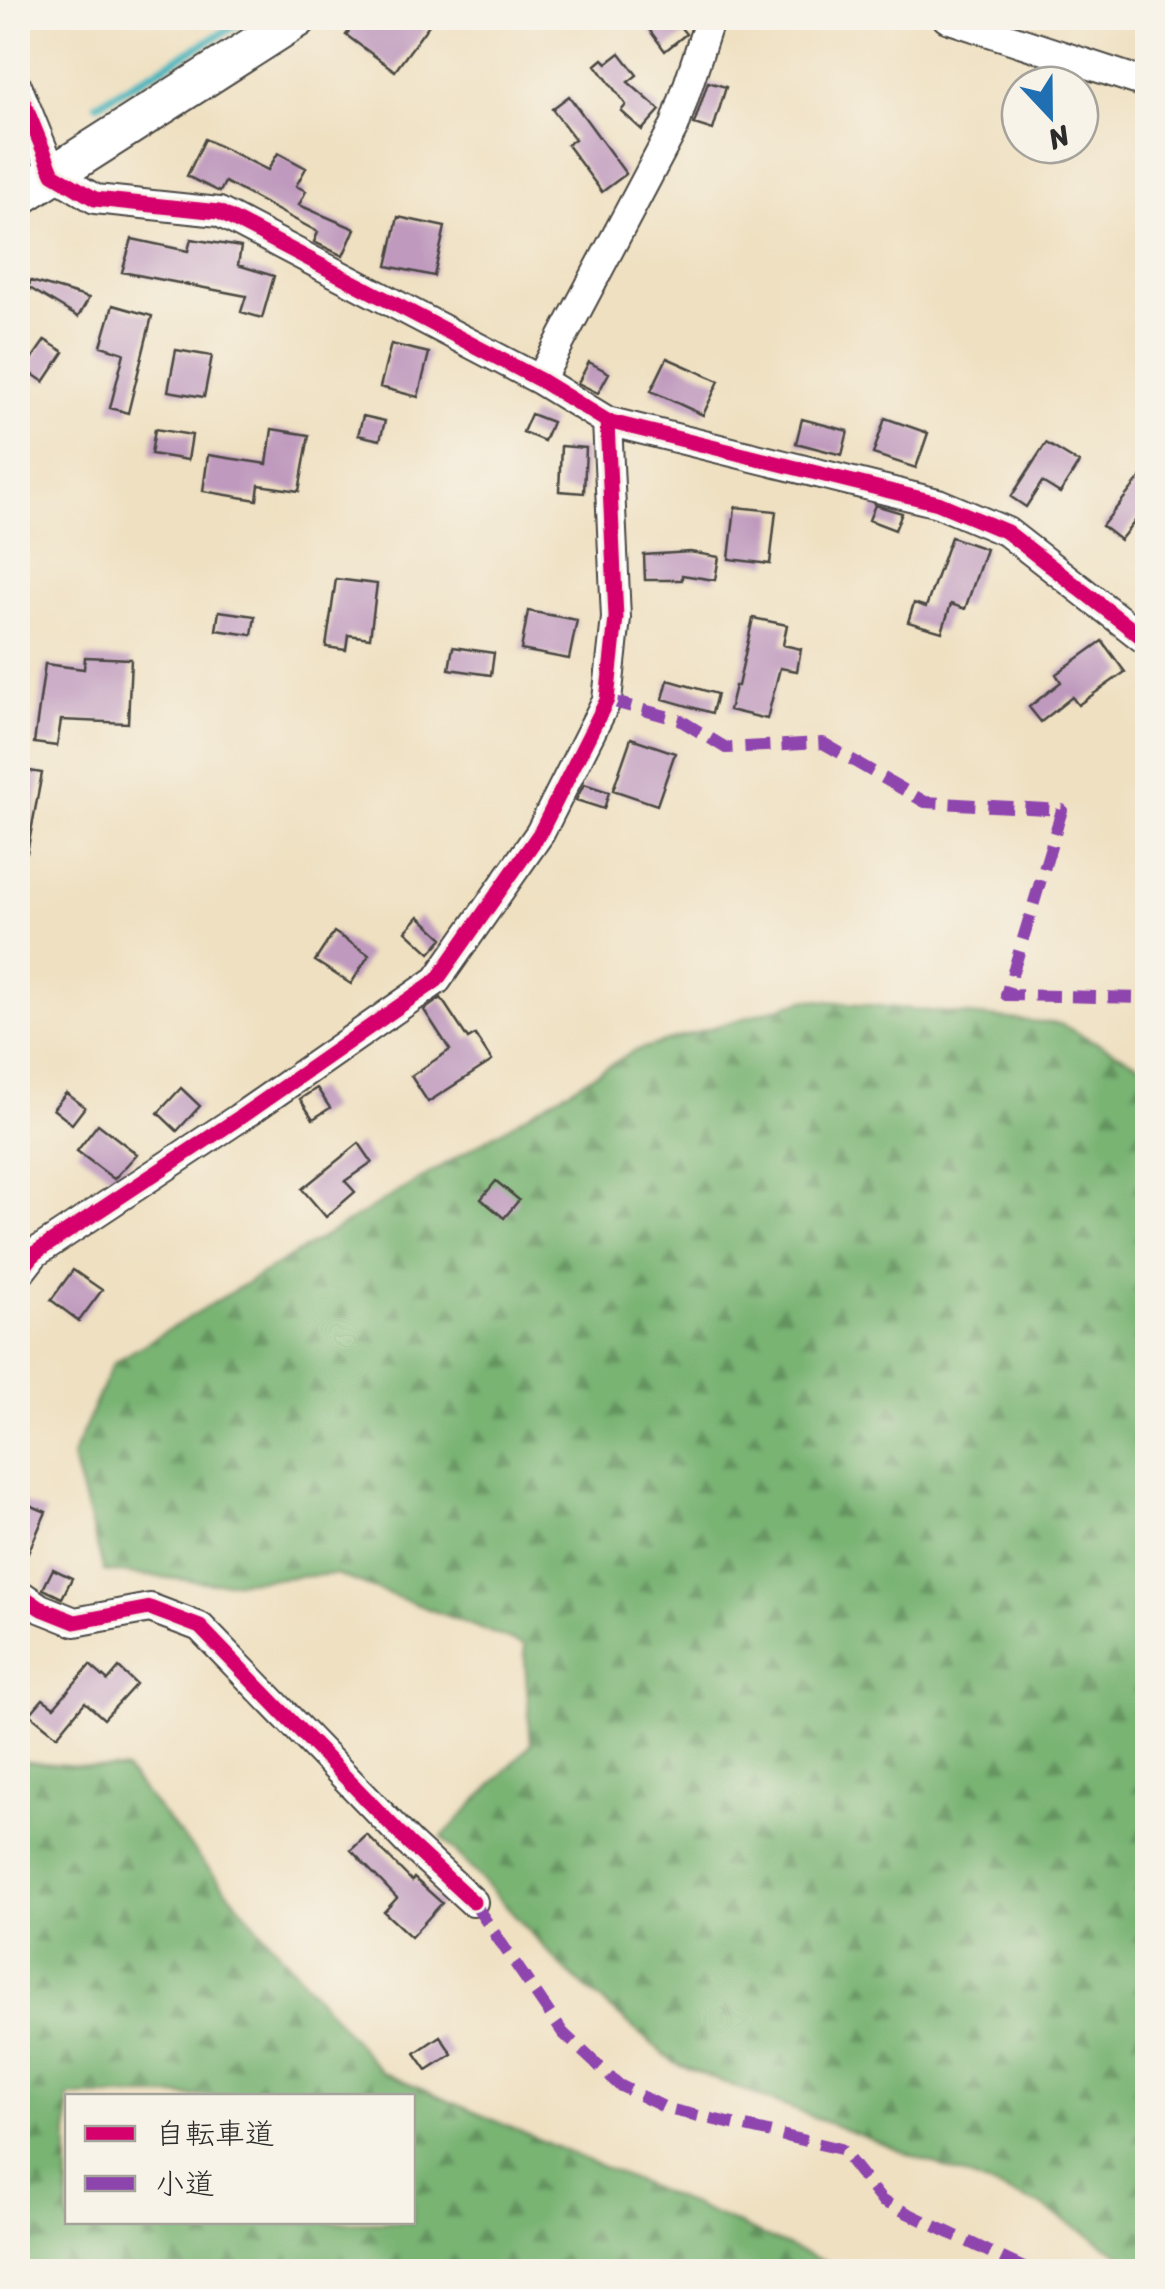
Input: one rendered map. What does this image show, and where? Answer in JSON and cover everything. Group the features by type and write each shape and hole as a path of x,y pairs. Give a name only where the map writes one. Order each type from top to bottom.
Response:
{"main road":[{"path":"18,197 298,18"}],"street":[{"path":"540,380 674,125 710,18"},
{"path":"946,18 1148,84"},
{"path":"18,88 53,174 95,199 219,212 540,380 607,421 938,502 1007,532 1148,642"},
{"path":"18,1275 35,1253 240,1118 436,980 540,833 606,700 616,618 607,421"},
{"path":"18,1593 40,1608 75,1622 150,1608 200,1627 408,1843 473,1902"}],"green space":[{"path":"808,999 1060,1024 1147,1068 1147,2271 1040,2205 676,2064 567,1972 442,1837 531,1744 524,1645 336,1574 214,1583 104,1571 72,1457 113,1363 634,1051"},
{"path":"18,1761 125,1770 381,2072 846,2271 18,2271"}],"building":[{"path":"359,18 434,18 395,71 346,35"},
{"path":"662,18 673,18 686,34 665,51 648,28"},
{"path":"620,53 637,75 628,82 660,110 642,130 621,111 626,105 596,65 603,59 607,63"},
{"path":"708,82 726,87 713,130 694,124"},
{"path":"569,96 626,174 602,192 567,145 575,139 552,109"},
{"path":"205,139 268,170 278,153 306,168 296,186 306,191 299,205 355,229 343,256 314,242 318,232 225,182 220,192 187,176"},
{"path":"398,217 445,227 434,276 387,266"},
{"path":"132,239 188,251 191,239 241,247 238,265 274,276 262,318 241,312 246,296 122,272"},
{"path":"31,281 89,298 78,317 28,287"},
{"path":"113,305 152,316 128,413 110,408 124,353 101,346"},
{"path":"45,340 64,352 44,382 25,369"},
{"path":"391,344 429,353 418,397 380,387"},
{"path":"176,350 212,356 204,397 168,391"},
{"path":"667,358 719,381 703,415 651,391"},
{"path":"589,362 609,373 598,393 578,383"},
{"path":"531,414 552,422 544,441 523,432"},
{"path":"363,416 385,421 380,440 358,435"},
{"path":"885,418 928,433 916,468 873,454"},
{"path":"802,419 848,431 842,455 796,443"},
{"path":"155,429 192,435 188,460 151,454"},
{"path":"272,429 309,435 299,491 259,485 257,500 203,491 208,455 267,464"},
{"path":"1046,443 1079,463 1060,493 1042,482 1026,507 1011,497"},
{"path":"561,446 586,448 584,493 559,491"},
{"path":"1148,468 1148,505 1120,540 1102,526"},
{"path":"875,505 902,513 895,530 869,520"},
{"path":"735,507 776,511 770,564 729,559"},
{"path":"951,537 986,549 965,609 951,604 942,632 908,622 914,603 926,607"},
{"path":"690,552 719,557 715,580 682,575 682,580 645,580 644,555"},
{"path":"336,579 377,584 370,638 348,635 346,650 326,647"},
{"path":"219,611 255,616 252,635 216,630"},
{"path":"528,611 577,620 569,659 521,650"},
{"path":"753,618 787,625 783,645 801,649 797,671 780,668 767,719 729,710"},
{"path":"1102,641 1125,672 1078,705 1072,697 1041,722 1029,707 1061,682 1056,674"},
{"path":"453,647 494,653 491,675 449,669"},
{"path":"85,657 131,659 128,723 61,720 57,746 34,743 45,664 84,669"},
{"path":"668,680 717,694 712,713 663,699"},
{"path":"631,738 675,753 657,805 613,790"},
{"path":"18,769 42,773 27,853 18,852"},
{"path":"584,784 609,792 604,809 576,800"},
{"path":"419,916 443,938 430,953 406,931"},
{"path":"334,932 369,955 351,984 315,961"},
{"path":"441,998 468,1039 475,1035 492,1061 428,1102 411,1076 450,1050 424,1010"},
{"path":"181,1088 200,1106 177,1131 158,1113"},
{"path":"317,1088 330,1108 313,1119 300,1099"},
{"path":"66,1093 85,1107 72,1124 53,1109"},
{"path":"98,1124 137,1154 114,1179 77,1151"},
{"path":"359,1143 372,1162 345,1181 355,1192 326,1217 302,1189"},
{"path":"496,1181 519,1200 504,1218 481,1199"},
{"path":"73,1270 102,1290 79,1321 51,1300"},
{"path":"18,1500 46,1512 18,1576"},
{"path":"53,1569 72,1578 62,1598 43,1589"},
{"path":"90,1665 108,1681 119,1668 136,1684 104,1719 85,1702 57,1736 30,1714 43,1699 54,1707"},
{"path":"367,1835 412,1881 414,1878 442,1903 411,1937 384,1912 397,1898 351,1850"},
{"path":"440,2036 452,2054 427,2070 415,2053"}],"waterway":[{"path":"97,104 243,18"}],"marked path":[{"path":"607,700 680,720 726,748 823,743 925,802 1062,810 1006,995 1148,998"},
{"path":"473,1902 563,2033 619,2085 668,2109 841,2149 882,2201 1032,2272"}],"cycle path":[{"path":"18,88 53,174 95,199 219,212 540,380 607,421 938,503 1007,532 1148,642"},
{"path":"18,1275 35,1253 437,980 540,833 607,700 616,618 607,421"},
{"path":"18,1593 40,1608 75,1622 150,1608 200,1627 409,1843 473,1902"}]}
